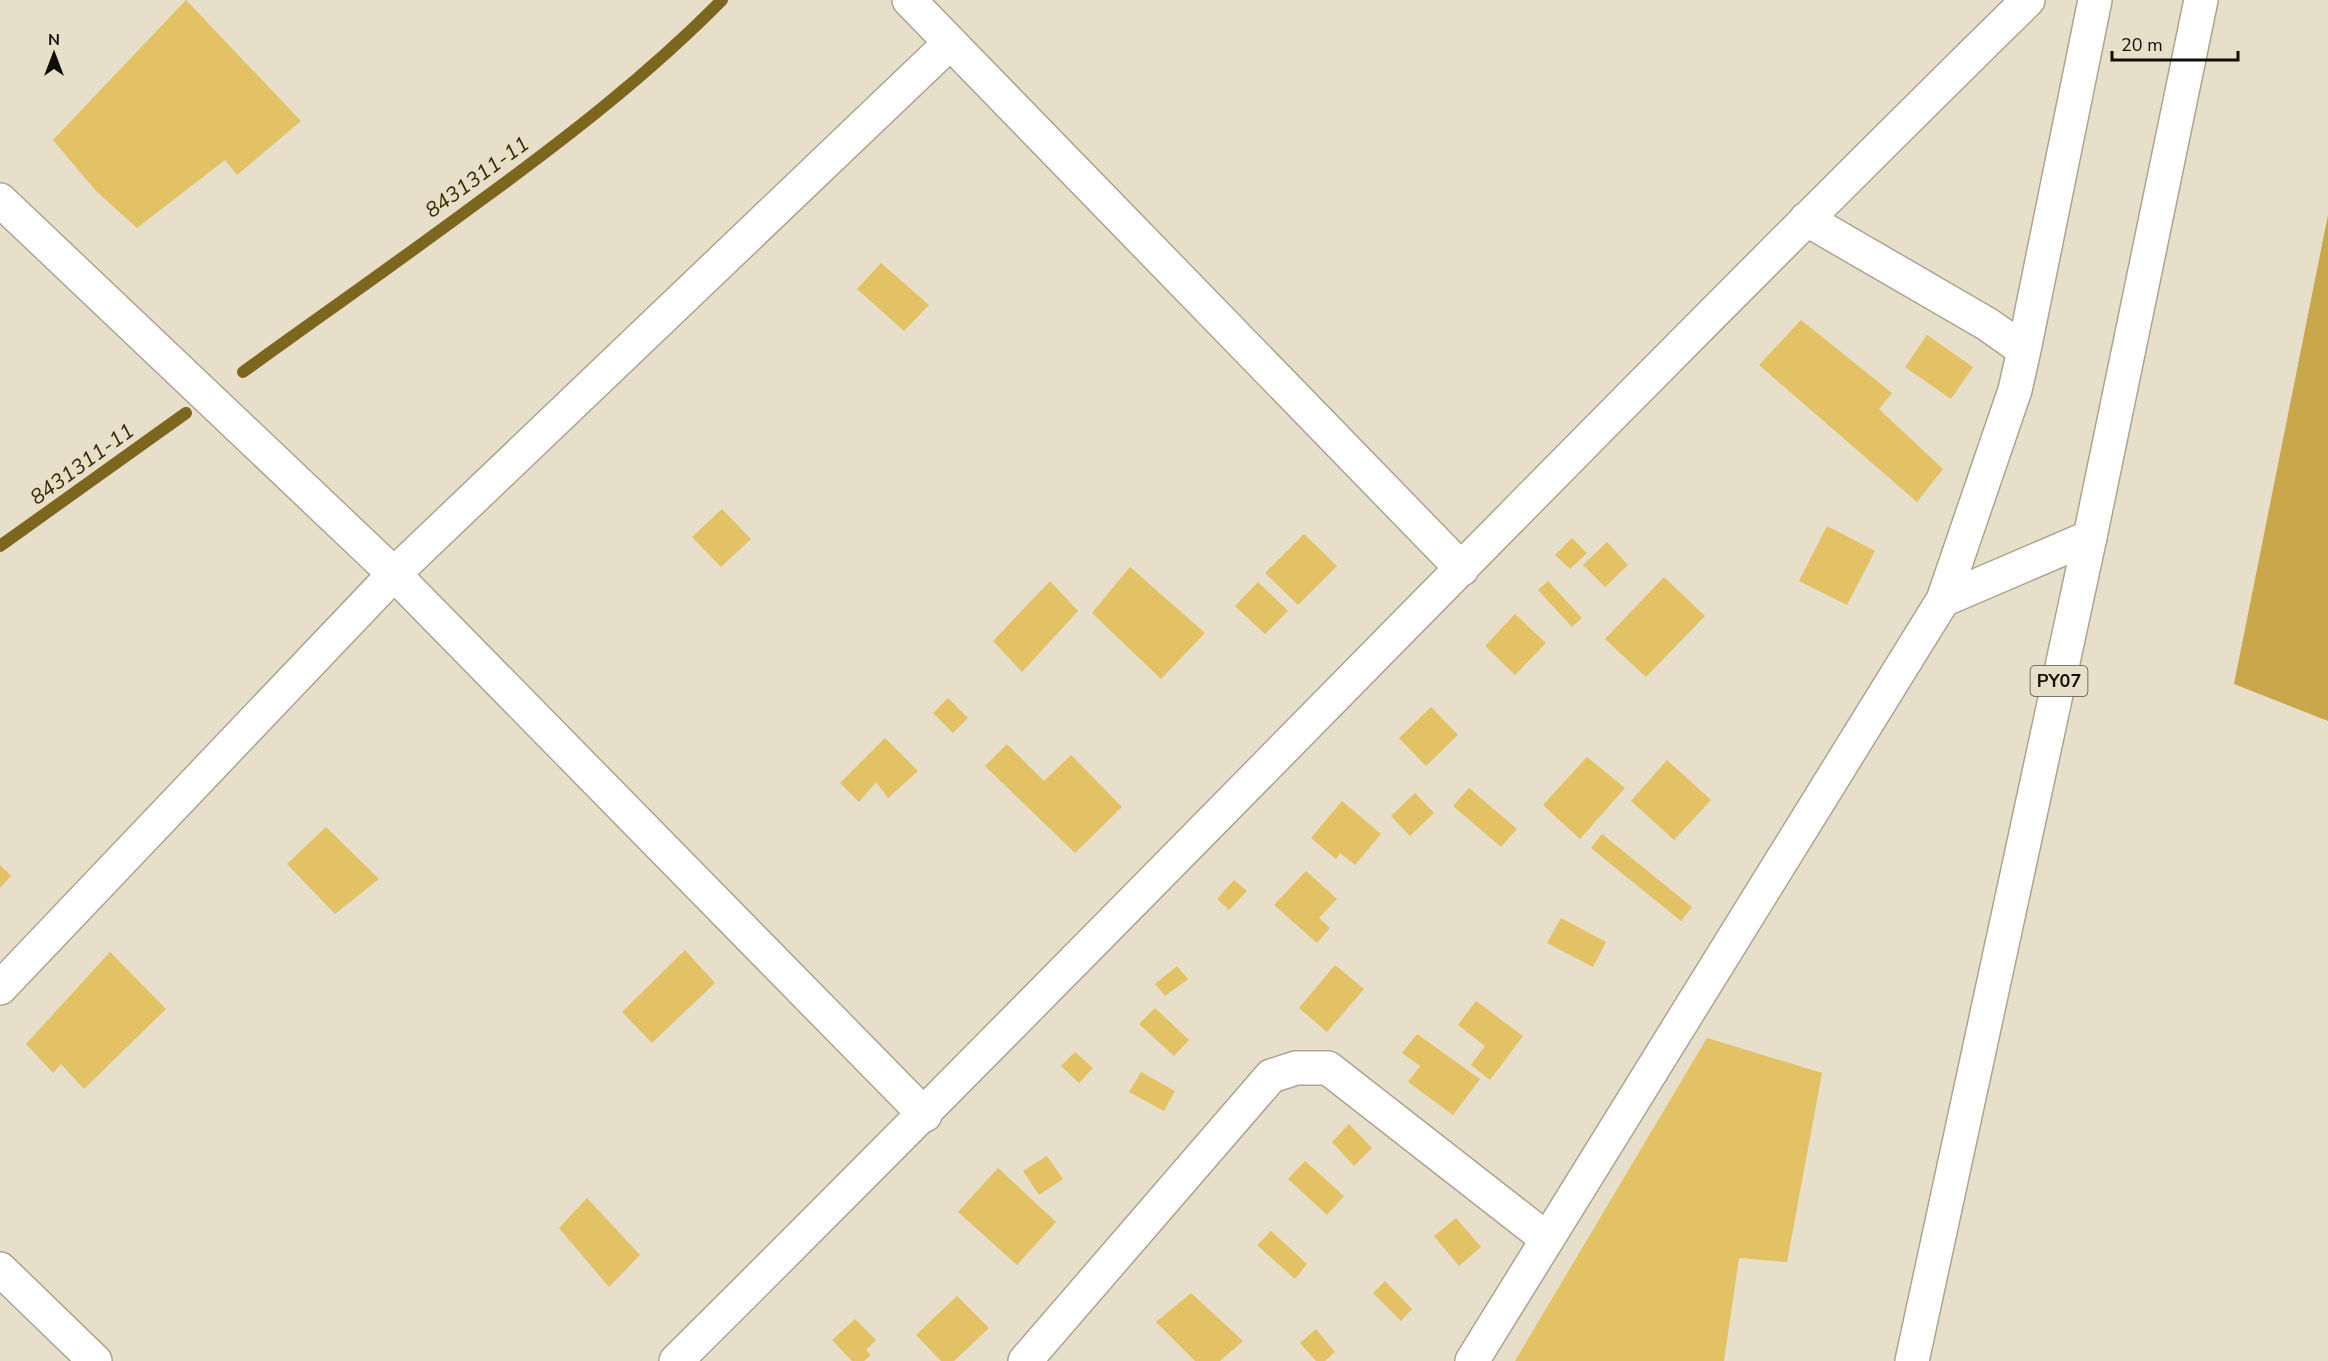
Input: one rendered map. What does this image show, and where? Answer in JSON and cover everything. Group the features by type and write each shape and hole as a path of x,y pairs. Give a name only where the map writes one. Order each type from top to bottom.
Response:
{"main road":[{"path":"909,0 1462,569"},
{"path":"676,1361 925,1115 1806,219 2028,0"},
{"path":"1472,1361 1944,600 2015,390 2096,0"},
{"name":"PY07","path":"1912,1361 2090,537 2201,0"},
{"path":"0,988 394,574 950,43"},
{"path":"0,200 394,574 925,1115"},
{"path":"1806,219 1987,324 2024,350"},
{"path":"1944,600 2090,537"},
{"path":"1024,1361 1271,1076 1296,1068 1328,1068 1547,1239"},
{"path":"0,1269 95,1361"}],"shaded area":[{"path":"2328,215 2328,721 2234,684"}],"building":[{"path":"186,0 301,121 237,175 225,160 137,228 96,191 53,140"},
{"path":"881,263 929,305 904,331 857,289"},
{"path":"1801,320 1892,393 1879,409 1943,469 1917,502 1759,365"},
{"path":"1927,335 1973,367 1951,399 1905,367"},
{"path":"722,509 751,539 721,567 692,537"},
{"path":"1827,526 1875,551 1847,605 1799,581"},
{"path":"1304,534 1337,566 1298,605 1265,573"},
{"path":"1572,538 1587,553 1570,569 1555,555"},
{"path":"1607,542 1628,565 1605,587 1583,565"},
{"path":"1130,567 1205,633 1161,679 1092,613"},
{"path":"1664,577 1705,616 1646,677 1605,639"},
{"path":"1050,581 1078,611 1022,672 993,641"},
{"path":"1548,581 1582,618 1572,627 1538,590"},
{"path":"1258,582 1288,611 1265,634 1235,606"},
{"path":"1515,614 1546,643 1515,675 1485,646"},
{"path":"948,698 968,718 953,733 933,713"},
{"path":"1431,707 1458,735 1426,766 1399,738"},
{"path":"885,738 918,771 888,798 876,782 859,802 840,783"},
{"path":"1007,744 1044,781 1071,755 1122,807 1075,853 985,766"},
{"path":"1587,757 1625,788 1580,839 1543,805"},
{"path":"1667,760 1711,800 1674,840 1631,801"},
{"path":"1469,788 1517,829 1501,847 1453,806"},
{"path":"1415,793 1434,813 1410,836 1391,816"},
{"path":"1342,801 1381,834 1355,865 1340,853 1336,859 1311,838"},
{"path":"326,827 379,879 335,914 287,864"},
{"path":"1602,834 1692,907 1681,921 1591,848"},
{"path":"0,865 11,876 0,888"},
{"path":"1306,871 1337,899 1319,918 1330,928 1317,943 1274,905"},
{"path":"1234,880 1247,891 1229,910 1217,899"},
{"path":"1561,918 1606,942 1593,967 1547,943"},
{"path":"685,950 715,983 652,1043 622,1012"},
{"path":"110,952 166,1009 84,1089 61,1064 53,1073 26,1044"},
{"path":"1335,965 1364,989 1327,1032 1299,1008"},
{"path":"1177,966 1188,979 1165,996 1155,984"},
{"path":"1476,1001 1523,1036 1490,1080 1471,1065 1485,1046 1458,1025"},
{"path":"1155,1008 1189,1040 1174,1056 1139,1024"},
{"path":"1417,1034 1480,1079 1453,1115 1408,1082 1420,1066 1402,1053"},
{"path":"1707,1038 1822,1073 1787,1262 1739,1258 1724,1361 1515,1361"},
{"path":"1075,1052 1093,1068 1079,1083 1061,1066"},
{"path":"1141,1072 1175,1091 1164,1111 1129,1092"},
{"path":"1349,1124 1372,1148 1354,1166 1332,1142"},
{"path":"1047,1156 1063,1179 1039,1195 1023,1171"},
{"path":"1305,1161 1344,1196 1327,1215 1288,1179"},
{"path":"998,1168 1056,1222 1017,1265 958,1212"},
{"path":"587,1198 640,1255 609,1287 559,1228"},
{"path":"1456,1218 1481,1247 1459,1266 1434,1236"},
{"path":"1271,1231 1307,1264 1295,1279 1257,1245"},
{"path":"1385,1281 1412,1309 1401,1321 1373,1293"},
{"path":"1191,1293 1243,1341 1220,1361 1195,1361 1156,1322"},
{"path":"957,1296 989,1328 954,1361 941,1361 916,1335"},
{"path":"855,1319 876,1340 866,1350 871,1355 864,1361 852,1361 832,1340"},
{"path":"1316,1329 1335,1352 1325,1361 1316,1361 1300,1343"}],"waterway":[{"name":"8431311-11","path":"243,372 451,223 574,130 665,54 722,0"},
{"name":"8431311-11","path":"0,546 186,413"}]}
